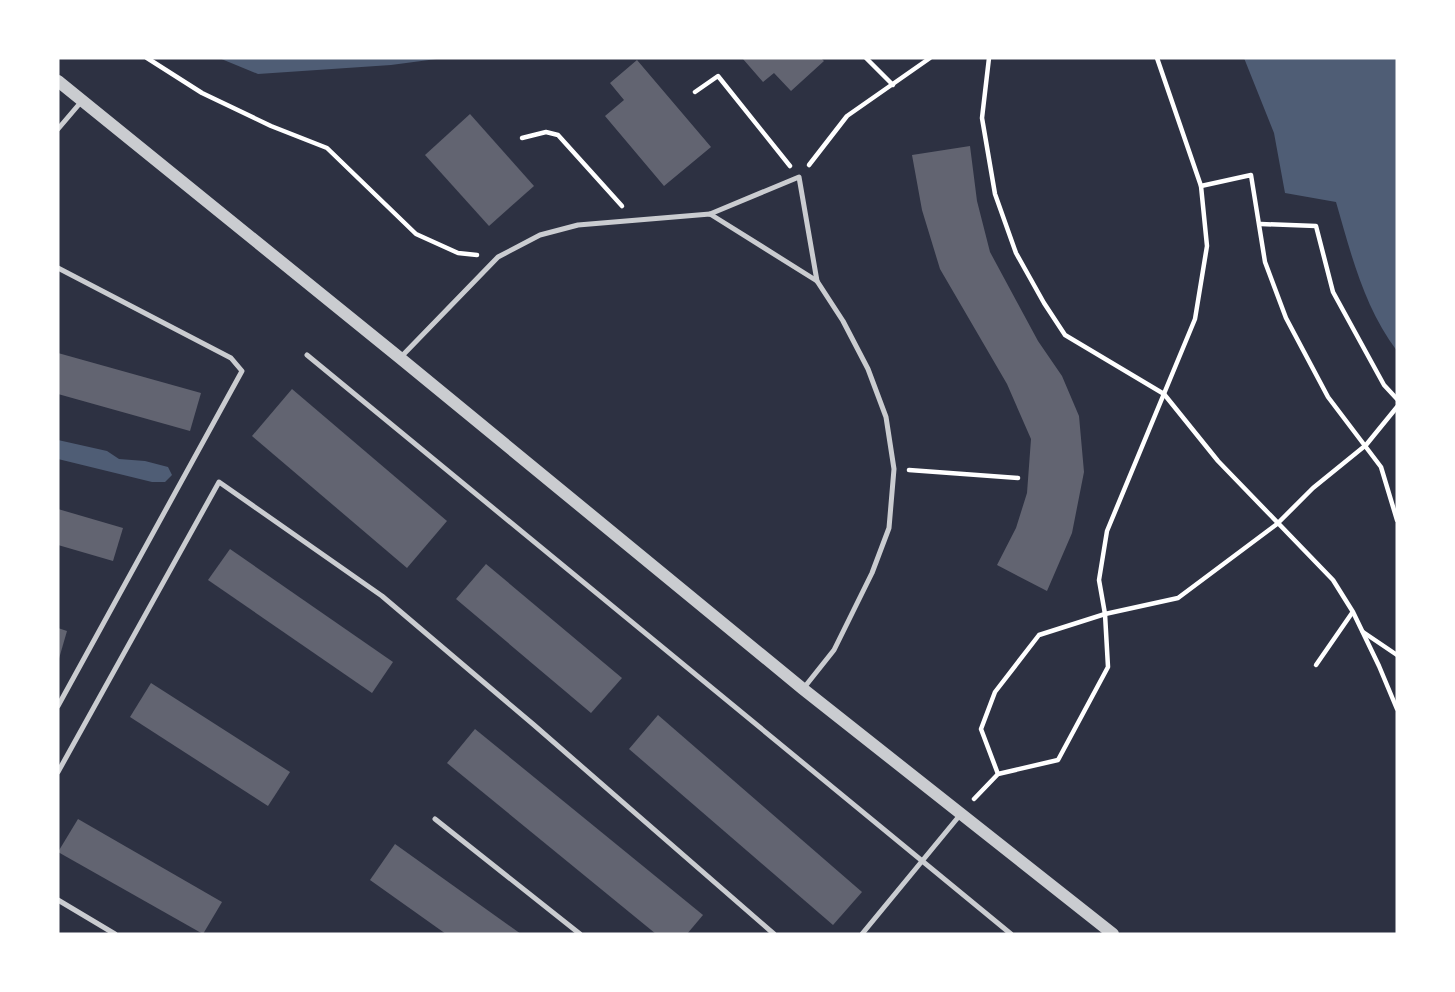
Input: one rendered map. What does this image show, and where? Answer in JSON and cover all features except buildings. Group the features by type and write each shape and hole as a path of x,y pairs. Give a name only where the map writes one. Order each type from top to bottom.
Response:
{"street":[{"path":"58,81 803,689 1113,934"}],"lane":[{"path":"58,129 82,101"},
{"path":"400,358 498,257 540,235 578,226 710,215 799,177 817,281 843,321 868,369 886,417 894,469 889,528 872,573 834,650 803,689"},
{"path":"710,215 817,281"},
{"path":"58,268 231,358 242,372 58,706"},
{"path":"307,355 1011,934"},
{"path":"58,772 219,482 382,596 775,934"},
{"path":"862,934 960,814"},
{"path":"435,818 580,934"},
{"path":"58,900 116,934"}],"path":[{"path":"147,58 202,93 271,126 327,148 416,234 458,253 498,257"},
{"path":"866,58 893,85"},
{"path":"695,92 718,76 799,177 847,116 930,58"},
{"path":"989,58 982,118 995,194 1016,253 1065,335 1164,394 1218,461 1333,580 1353,612 1397,709"},
{"path":"960,814 998,774 1058,760 1108,667 1105,614 1099,580 1107,531 1195,319 1207,246 1201,186 1157,58"},
{"path":"522,138 546,132 558,135 636,222"},
{"path":"1201,186 1251,175 1261,223 1265,262 1286,318 1328,397 1381,467 1397,520"},
{"path":"1261,223 1316,226 1333,292 1384,384 1397,399"},
{"path":"998,774 981,729 995,692 1039,635 1105,614 1178,598 1277,524 1313,488 1366,445 1397,407"},
{"path":"894,469 1018,478"},
{"path":"1316,665 1353,612"},
{"path":"1362,632 1397,655"}],"water":[{"path":"219,58 444,58 391,65 258,74"},
{"path":"1244,58 1397,58 1397,351 1367,298 1336,202 1285,193 1274,133"},
{"path":"58,440 107,451 119,459 145,461 168,467 172,475 165,482 152,482 58,459"}]}
